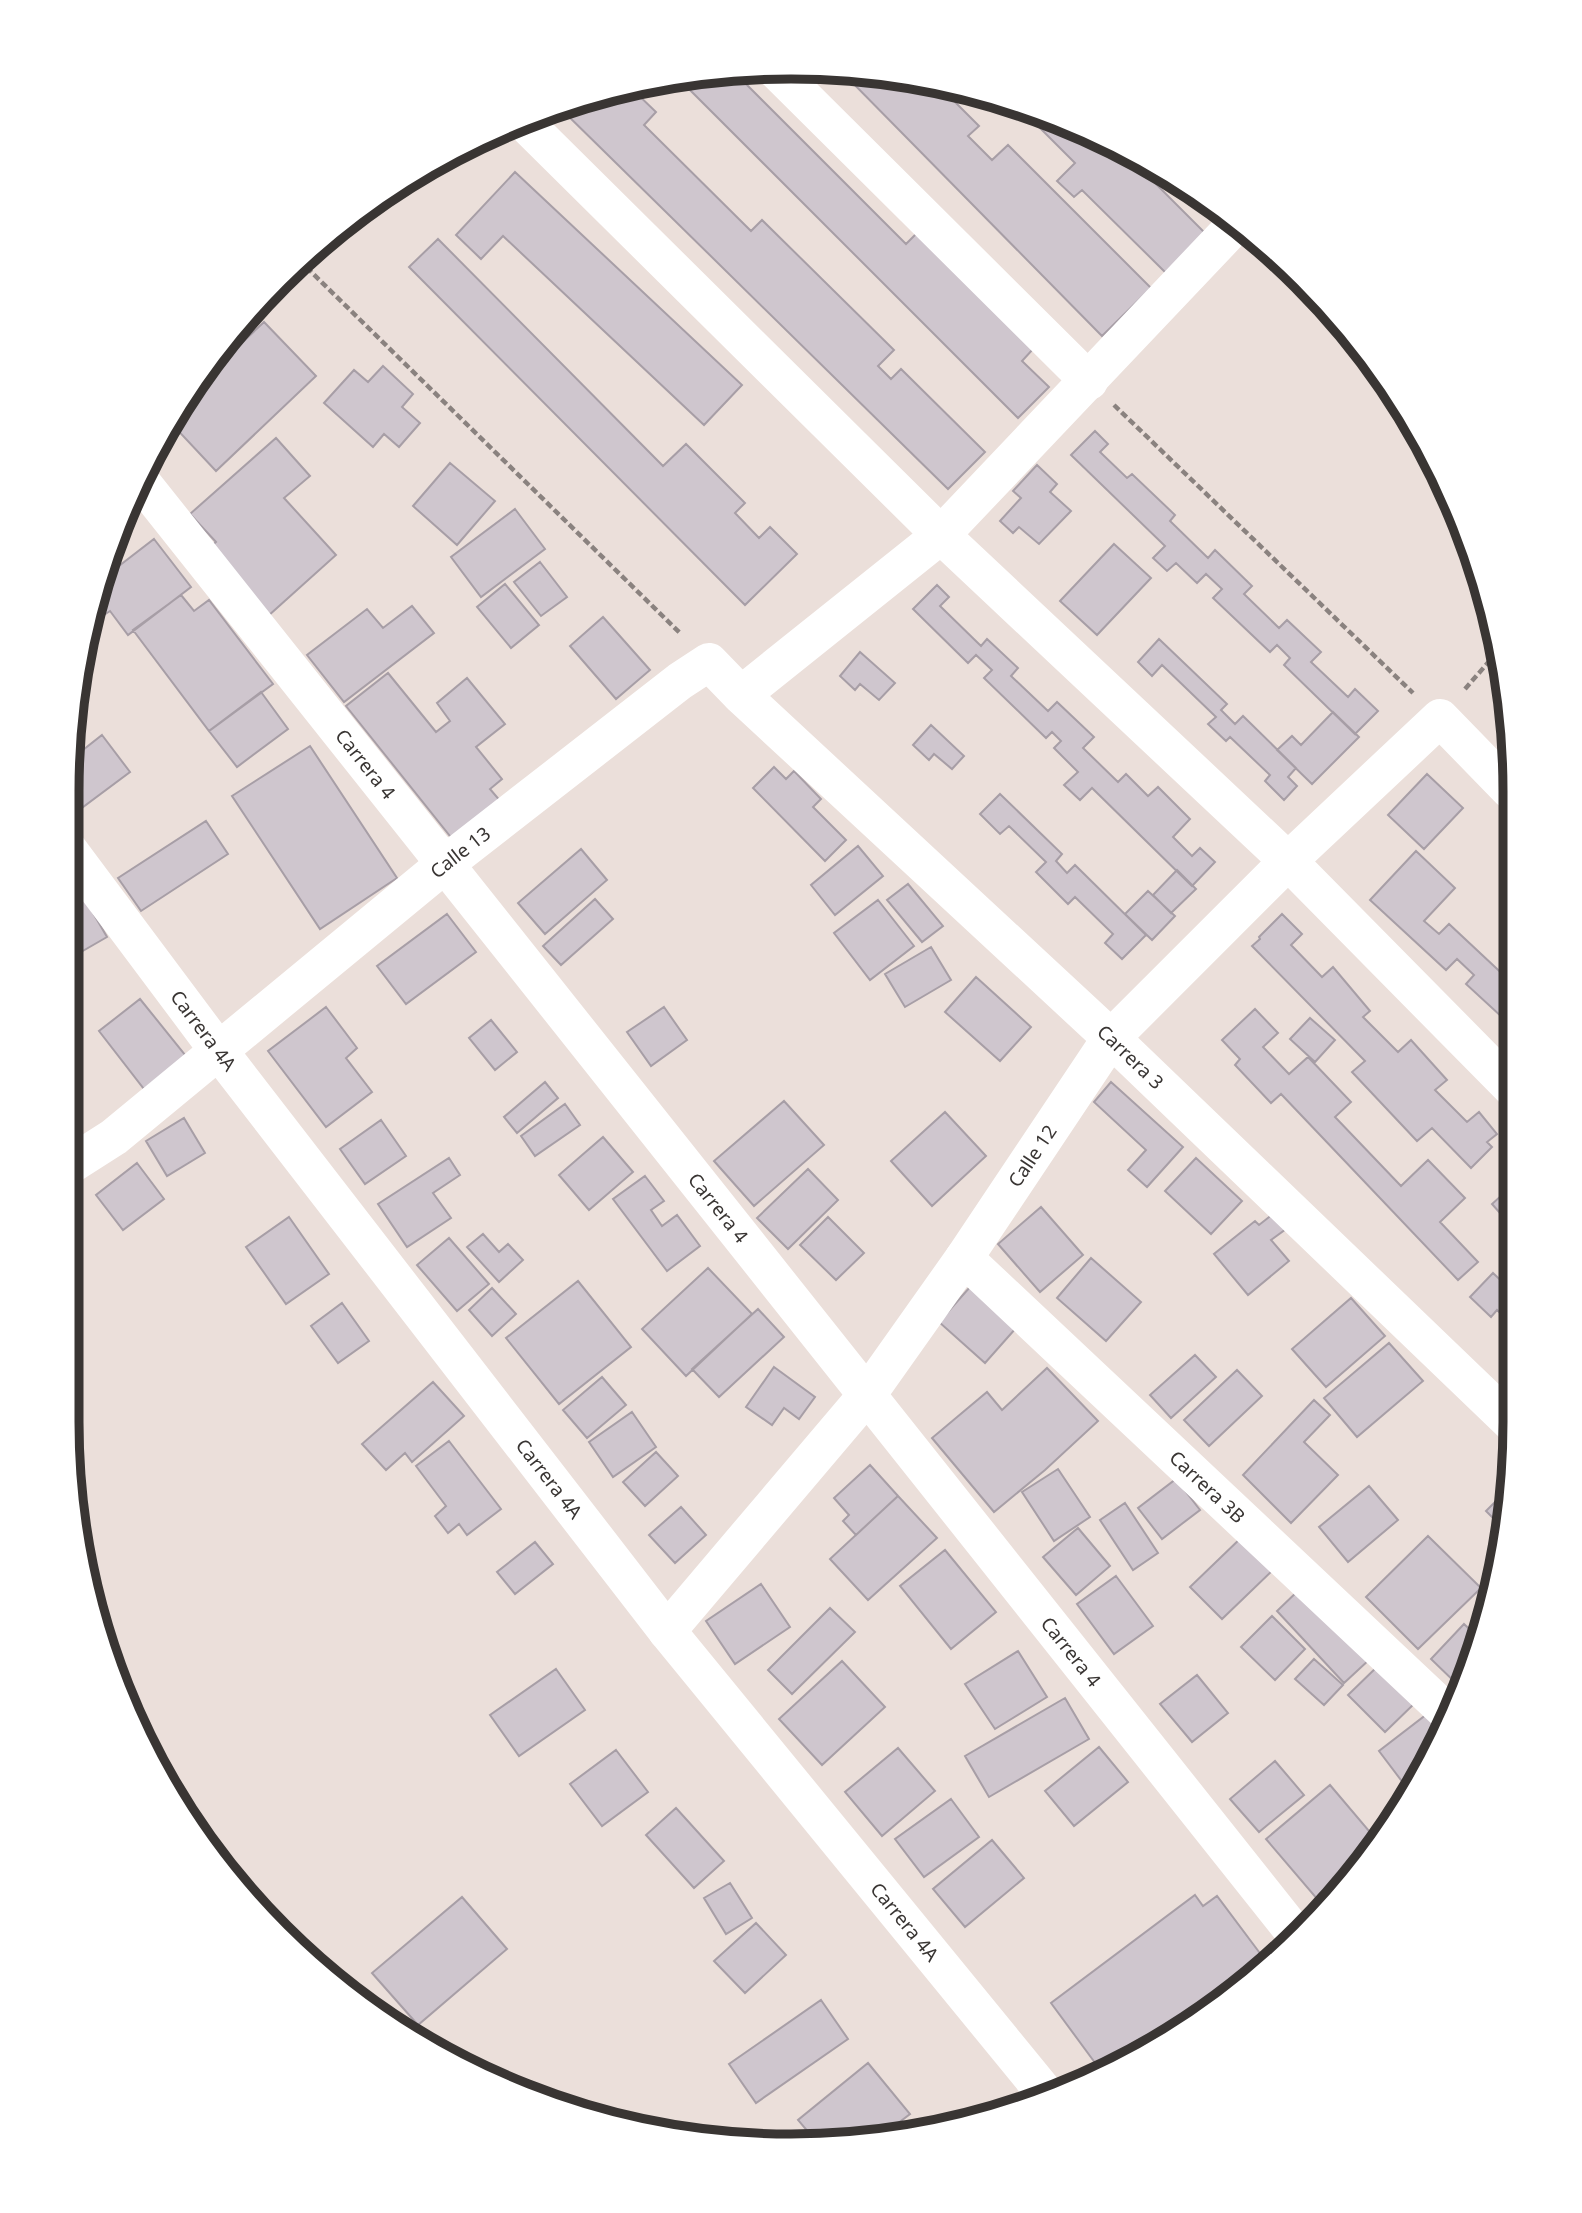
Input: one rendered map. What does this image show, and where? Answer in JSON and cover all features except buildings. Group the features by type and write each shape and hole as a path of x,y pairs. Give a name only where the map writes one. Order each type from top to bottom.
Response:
{"street":[{"path":"785,79 1089,381"},
{"path":"531,128 942,534 1288,860 1503,1079"},
{"path":"741,695 942,534 1230,230"},
{"name":"Carrera 4","path":"146,488 1292,1929"},
{"name":"Carrera 3","path":"709,662 741,695 1111,1038 1503,1414"},
{"name":"Calle 13","path":"79,1159 114,1137 445,864 680,681 709,662"},
{"path":"1440,718 1503,783"},
{"name":"Calle 12","path":"667,1631 867,1395 964,1258 1111,1038 1288,860 1440,718"},
{"name":"Carrera 4A","path":"79,865 218,1050 667,1631 1041,2088"},
{"name":"Carrera 3B","path":"964,1258 1443,1708"}],"path":[{"path":"307,268 709,662"},
{"path":"1089,381 1440,718 1491,659"}]}
